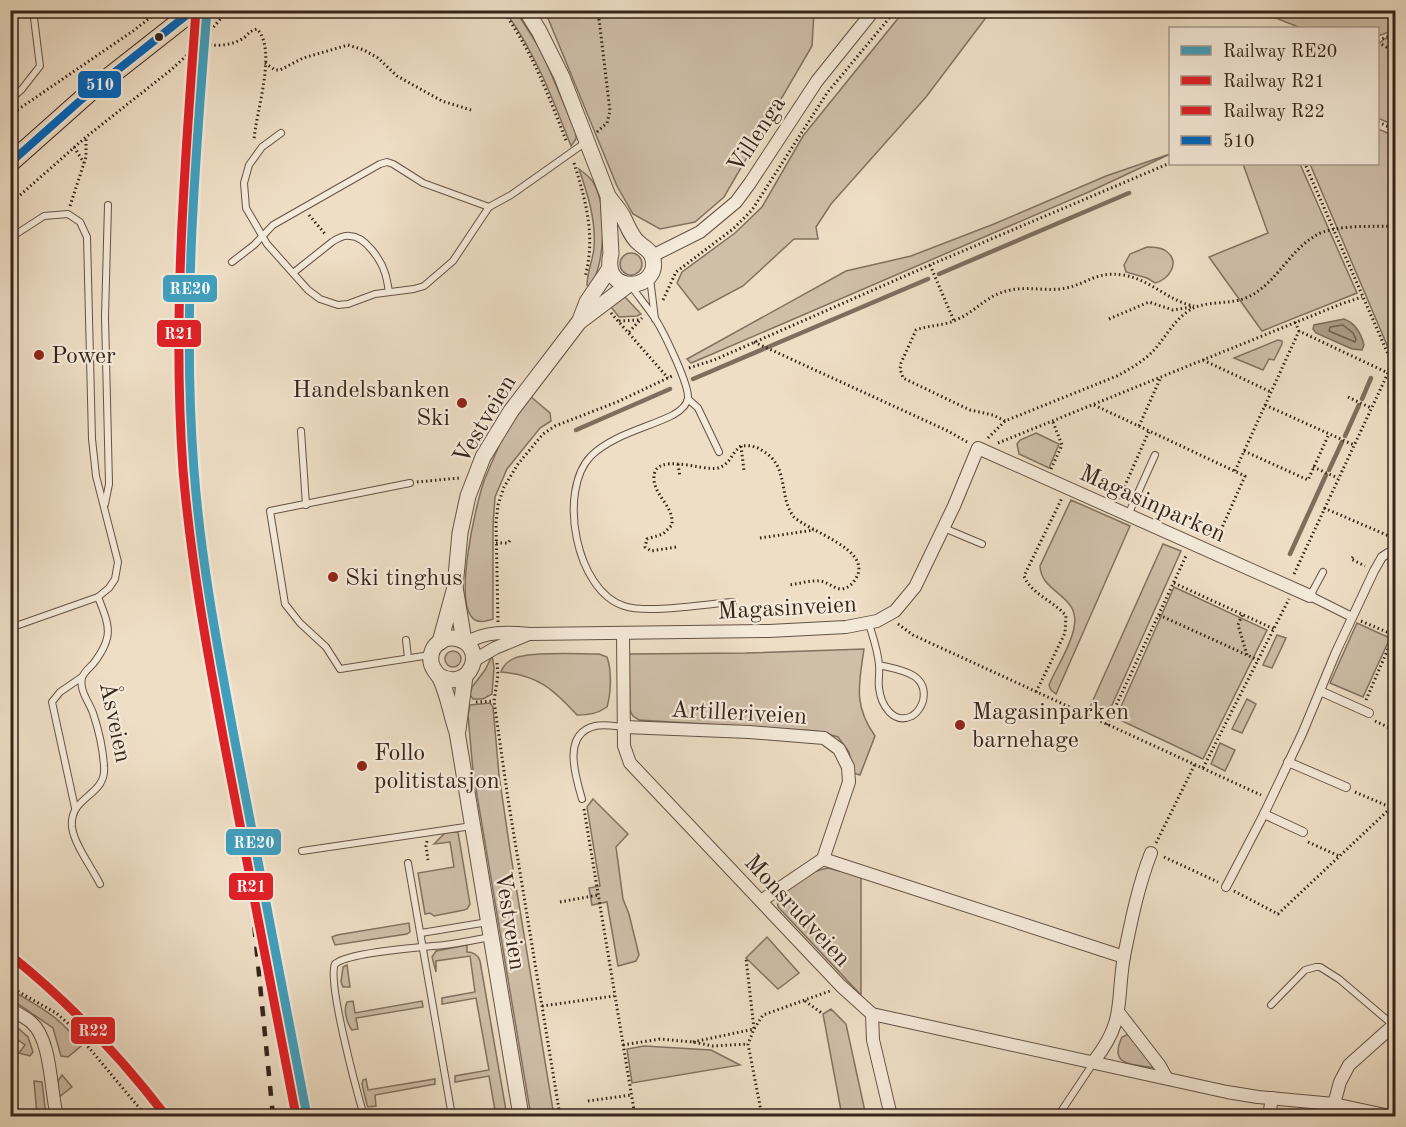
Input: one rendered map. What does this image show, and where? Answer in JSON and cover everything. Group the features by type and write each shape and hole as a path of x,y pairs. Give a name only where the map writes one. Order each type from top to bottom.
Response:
{"main road":[{"path":"10,163 91,91 194,10"}],"street":[{"path":"526,10 550,52 608,196 639,243"},
{"name":"Villenga","path":"652,256 700,232 736,201 817,81 874,10"},
{"path":"608,196 611,261 617,279 629,285"},
{"path":"611,261 620,245 639,243 652,256 653,264 650,275"},
{"name":"Vestveien","path":"521,1116 457,732 439,676 431,664 455,587 463,516 470,488 483,457 511,411 579,322 587,302 611,261"},
{"name":"Vestveien","path":"579,322 629,285 640,283 650,275"},
{"name":"Magasinparken","path":"978,448 1212,551 1352,617"},
{"name":"Magasinveien","path":"465,642 493,633 769,631 869,624 890,615 901,606 915,587 978,448"},
{"path":"1226,887 1302,734 1374,571 1382,557 1395,552"},
{"name":"Vestveien","path":"455,587 465,642 472,651 473,661 471,669 465,676 457,732"},
{"name":"Monsrudveien","path":"623,633 624,746 632,767 841,986 872,1014 1227,1092 1308,1100 1390,1116"},
{"name":"Magasinveien","path":"473,661 530,634"},
{"path":"435,648 449,638 465,642"},
{"path":"439,676 452,680 465,676"},
{"path":"1320,691 1366,711"},
{"name":"Artilleriveien","path":"624,727 749,732 824,738 839,749 848,767 849,782 823,859"},
{"path":"1288,762 1346,787"},
{"path":"1264,814 1303,832"},
{"path":"1094,1061 1109,1039 1119,1012 1124,957 1138,894 1151,852"},
{"path":"761,901 823,859 1124,957"},
{"path":"10,1009 32,1022 40,1034 45,1048 57,1116"},
{"path":"1119,1012 1166,1077"},
{"path":"872,1014 873,1040 891,1116"},
{"path":"1334,1104 1340,1082 1349,1065 1394,1024"},
{"path":"1269,1116 1272,1098"}],"lane":[{"path":"10,100 40,66 33,10"},
{"path":"281,133 262,147 253,158 246,173 243,193 249,215 262,236 315,296 333,304 343,305 375,294 424,286 459,253 489,207 511,195 587,141"},
{"path":"232,262 254,245 273,225 303,210 375,166 387,162 423,183 489,207"},
{"path":"105,504 110,484 105,317 108,205"},
{"path":"10,238 44,216 68,214 80,222 87,237 92,439 96,476 118,562 115,579 109,588 98,597 10,628"},
{"path":"293,273 339,237 351,236 366,244 385,272 389,292"},
{"path":"650,275 655,319"},
{"path":"629,285 655,319 681,372 688,399 698,408 719,452"},
{"path":"688,399 678,412 609,443 588,460 580,473 574,496 577,536 585,564 594,582 602,594 614,603 634,609 650,609 733,602"},
{"path":"301,431 306,505"},
{"path":"1128,515 1155,455"},
{"path":"410,483 270,511 285,604 326,647 340,669 408,658 435,648"},
{"path":"943,528 982,544"},
{"path":"1310,596 1323,572"},
{"name":"Åsveien","path":"75,808 97,790 104,774 95,720 84,694 82,677 101,653 108,637 109,628 98,597"},
{"path":"869,624 879,665 880,697 893,717 903,718 915,714 922,703 921,683 909,673 879,665"},
{"path":"406,640 408,658"},
{"path":"82,677 60,692 52,702 75,808 72,825 74,835 100,884"},
{"path":"582,799 573,754 576,740 582,732 593,726 624,727"},
{"path":"302,851 472,826"},
{"path":"408,863 452,1116"},
{"path":"421,933 488,922"},
{"path":"364,1116 345,1038 333,978 333,967 341,960 423,945 444,945 491,937"},
{"path":"1271,1005 1305,970 1316,967 1326,969 1394,1024"},
{"path":"1058,1116 1094,1061"}],"path":[{"path":"11,115 134,32 160,10"},
{"path":"10,204 86,136 172,69 200,43 228,10"},
{"path":"587,141 607,123 610,111 599,19 600,10"},
{"path":"200,43 210,46 236,42 250,31 257,29 263,35 265,63 253,158"},
{"path":"1379,40 1395,34"},
{"path":"1379,42 1395,53"},
{"path":"265,63 275,70 280,70 314,55 348,45 356,46 378,58 397,76 442,101 471,110"},
{"path":"1379,124 1395,130"},
{"path":"68,214 84,163 86,136"},
{"path":"74,147 84,163"},
{"path":"689,368 714,360 1169,163"},
{"path":"1203,768 1274,629 1324,508 1393,361 1362,297 1305,165"},
{"path":"303,210 332,242"},
{"path":"1109,318 1149,302 1173,310 1232,302 1258,291 1306,242 1317,234 1333,230 1395,226"},
{"path":"930,265 954,321"},
{"path":"1005,422 993,415 970,410 903,378 901,363 916,330 954,321 997,293 1025,288 1055,290 1070,287 1092,276 1107,274 1148,282 1169,296 1196,307"},
{"path":"754,342 948,431 978,448 1008,440 1295,322 1362,297"},
{"path":"978,448 1005,422 1117,376 1131,368 1152,352 1175,324 1196,307"},
{"path":"605,308 668,378"},
{"path":"618,321 642,319 629,333"},
{"path":"1295,322 1299,331 1388,373"},
{"path":"1235,471 1299,331"},
{"path":"1203,360 1271,392"},
{"path":"498,624 496,543 498,505 504,487 518,464 543,434 568,420 617,402 674,375"},
{"path":"1139,426 1161,377"},
{"path":"1348,397 1371,408"},
{"path":"1094,405 1245,476 1212,551"},
{"path":"1265,405 1354,445"},
{"path":"1047,479 1062,445 1052,422"},
{"path":"1115,509 1149,431"},
{"path":"1244,451 1308,480 1329,434"},
{"path":"676,547 651,550 647,549 645,544 649,538 663,534 671,528 672,514 657,490 654,475 661,466 678,464 706,469 717,468 729,462 741,446"},
{"path":"741,446 744,471"},
{"path":"741,446 759,448 772,458 782,478 791,513 797,520 854,554 859,563 858,575 845,588 837,588 818,581 788,585"},
{"path":"678,464 680,477"},
{"path":"1313,467 1338,478"},
{"path":"410,483 461,478"},
{"path":"1036,692 1065,633 1066,616 1058,606 1028,584 1024,576 1067,488"},
{"path":"1324,508 1395,539"},
{"path":"760,538 814,530"},
{"path":"496,543 508,543 511,539"},
{"path":"1107,725 1192,543"},
{"path":"1353,556 1352,559 1374,571"},
{"path":"1174,583 1274,629"},
{"path":"890,615 913,635 1271,800"},
{"path":"1159,615 1258,660"},
{"path":"1242,615 1238,625 1246,655"},
{"path":"1352,617 1395,635 1366,711 1371,719 1395,731"},
{"path":"497,658 498,675 494,701 560,1116"},
{"path":"471,702 494,701"},
{"path":"1195,764 1151,852 1278,914 1395,803"},
{"path":"1346,787 1390,807 1395,814"},
{"path":"582,799 635,1116"},
{"path":"1303,832 1300,838 1339,856"},
{"path":"426,846 428,860"},
{"path":"560,902 598,895"},
{"path":"746,958 754,1029"},
{"path":"10,987 56,1013 70,1025 146,1116"},
{"path":"762,1116 748,1044 754,1029 763,1015 834,990"},
{"path":"542,1006 614,996"},
{"path":"805,1001 823,1014"},
{"path":"693,1042 754,1029"},
{"path":"623,1045 660,1039 713,1046 748,1044"},
{"path":"588,1101 631,1095"}],"shaded area":[{"path":"505,11 516,11 542,52 576,133 576,139 571,146 534,59"},
{"path":"545,11 814,11 812,46 724,197 695,222 660,229 633,214 617,186"},
{"path":"904,11 991,11 926,97 831,204 816,227 818,239 794,239 743,286 698,310 677,283 682,272 735,233 762,207 803,136"},
{"path":"1258,11 1388,11 1395,30 1379,36 1379,27 1298,27"},
{"path":"1396,36 1395,126 1379,118 1379,44 1384,39"},
{"path":"1379,129 1395,136 1395,364 1310,165 1379,165"},
{"path":"1169,154 1091,191 710,355 691,363 687,359 846,271 911,256 994,224 1106,176"},
{"path":"1243,165 1300,165 1357,293 1262,331 1209,257 1268,233"},
{"path":"579,169 593,182 598,193 603,220 599,264 590,287 587,285 587,280 594,248 594,228"},
{"path":"1147,247 1164,250 1173,260 1169,274 1155,283 1147,278 1126,272 1124,265 1130,254"},
{"path":"631,253 639,256 642,264 639,272 631,275 623,272 620,264 623,256"},
{"path":"625,297 641,314 619,317 611,307 614,302"},
{"path":"1278,340 1282,341 1282,344 1274,360 1269,359 1263,370 1234,358"},
{"path":"1395,364 1395,422 1388,403"},
{"path":"530,396 550,413 551,421 540,428 507,469 495,497 493,619 477,621 468,611 466,596 468,554 476,510 484,481 500,443"},
{"path":"1036,433 1059,444 1049,468 1019,454 1017,444 1020,440"},
{"path":"1071,500 1130,526 1056,694 1049,685 1070,643 1075,617 1067,601 1047,583 1040,566"},
{"path":"1163,544 1181,551 1112,705 1101,711 1089,709"},
{"path":"1174,587 1267,630 1203,759 1120,720 1119,711"},
{"path":"1357,623 1390,638 1363,697 1330,683"},
{"path":"1277,635 1286,638 1272,668 1263,665"},
{"path":"864,649 859,694 863,714 875,736 860,775 853,773 849,752 838,737 817,731 639,720 630,711 629,654"},
{"path":"450,651 456,651 461,659 459,665 450,667 445,662 445,656"},
{"path":"550,654 599,654 607,657 610,669 607,707 589,714 577,715 552,691 535,680 501,672 507,663 519,657"},
{"path":"492,656 494,667 492,694 483,699 473,699 470,695 472,687"},
{"path":"1247,699 1256,704 1242,733 1232,729"},
{"path":"490,703 493,707 499,775 510,850 554,1116 531,1116 473,771 468,715 470,705"},
{"path":"1220,743 1235,750 1225,771 1211,764"},
{"path":"593,799 628,834 616,847 623,899 639,955 636,961 618,966 607,902 592,905 589,888 600,886 587,807"},
{"path":"458,832 470,904 464,910 434,916 430,913 425,914 418,873 454,867 450,842 434,844 445,833"},
{"path":"828,868 861,876 861,995 778,907 777,899 794,883 807,875"},
{"path":"409,923 410,932 407,934 335,945 332,937 337,935"},
{"path":"767,937 799,973 778,989 746,958"},
{"path":"467,945 467,952 475,954 480,961 507,1116 496,1116 489,1076 455,1082 455,1076 489,1070 476,998 442,1004 442,998 475,992 470,956 436,961 436,972 432,957 436,951"},
{"path":"347,965 350,987 343,987 341,982 343,967"},
{"path":"11,990 58,1020 81,1046 68,1057 61,1056 53,1028 11,999"},
{"path":"353,1001 355,1013 422,1001 423,1007 356,1018 358,1029 352,1030 345,1008 347,1002"},
{"path":"831,1009 846,1024 866,1116 842,1116 823,1014"},
{"path":"10,1021 28,1037 33,1052 30,1056 19,1053 25,1045 11,1035"},
{"path":"1129,1034 1156,1068 1131,1064 1121,1059 1118,1047 1122,1037"},
{"path":"644,1046 711,1050 740,1065 632,1083 627,1049"},
{"path":"62,1075 72,1087 59,1097 58,1081"},
{"path":"366,1079 368,1090 435,1079 435,1084 375,1095 376,1106 368,1107 362,1084"},
{"path":"34,1081 42,1082 46,1116 37,1116"}],"water":[{"path":"1344,319 1351,323 1359,333 1364,345 1362,350 1352,349 1316,333 1313,329 1314,325"}],"waterway":[{"path":"939,274 1129,193"},
{"path":"693,379 928,279"},
{"path":"1362,399 1371,378"},
{"path":"576,430 670,389"},
{"path":"1345,436 1359,405"},
{"path":"1329,470 1342,442"},
{"path":"1290,554 1326,475"}],"railway":[{"path":"237,808 252,903 273,1116"}],"rail line":[{"name":"R21","path":"196,10 184,182 179,298 183,470 195,575 206,644 296,1116"},
{"name":"RE20","path":"207,10 194,182 190,298 189,355 197,505 223,678 307,1116"},
{"name":"R22","path":"10,955 93,1031 131,1072 166,1116"}],"transit line":[{"name":"510","path":"10,163 91,91 193,10"}],"place":[{"name":"Power","path":"39,355"},
{"name":"Handelsbanken Ski","path":"462,403"},
{"name":"Ski tinghus","path":"333,577"},
{"name":"Magasinparken barnehage","path":"960,725"},
{"name":"Follo politistasjon","path":"362,766"}]}
